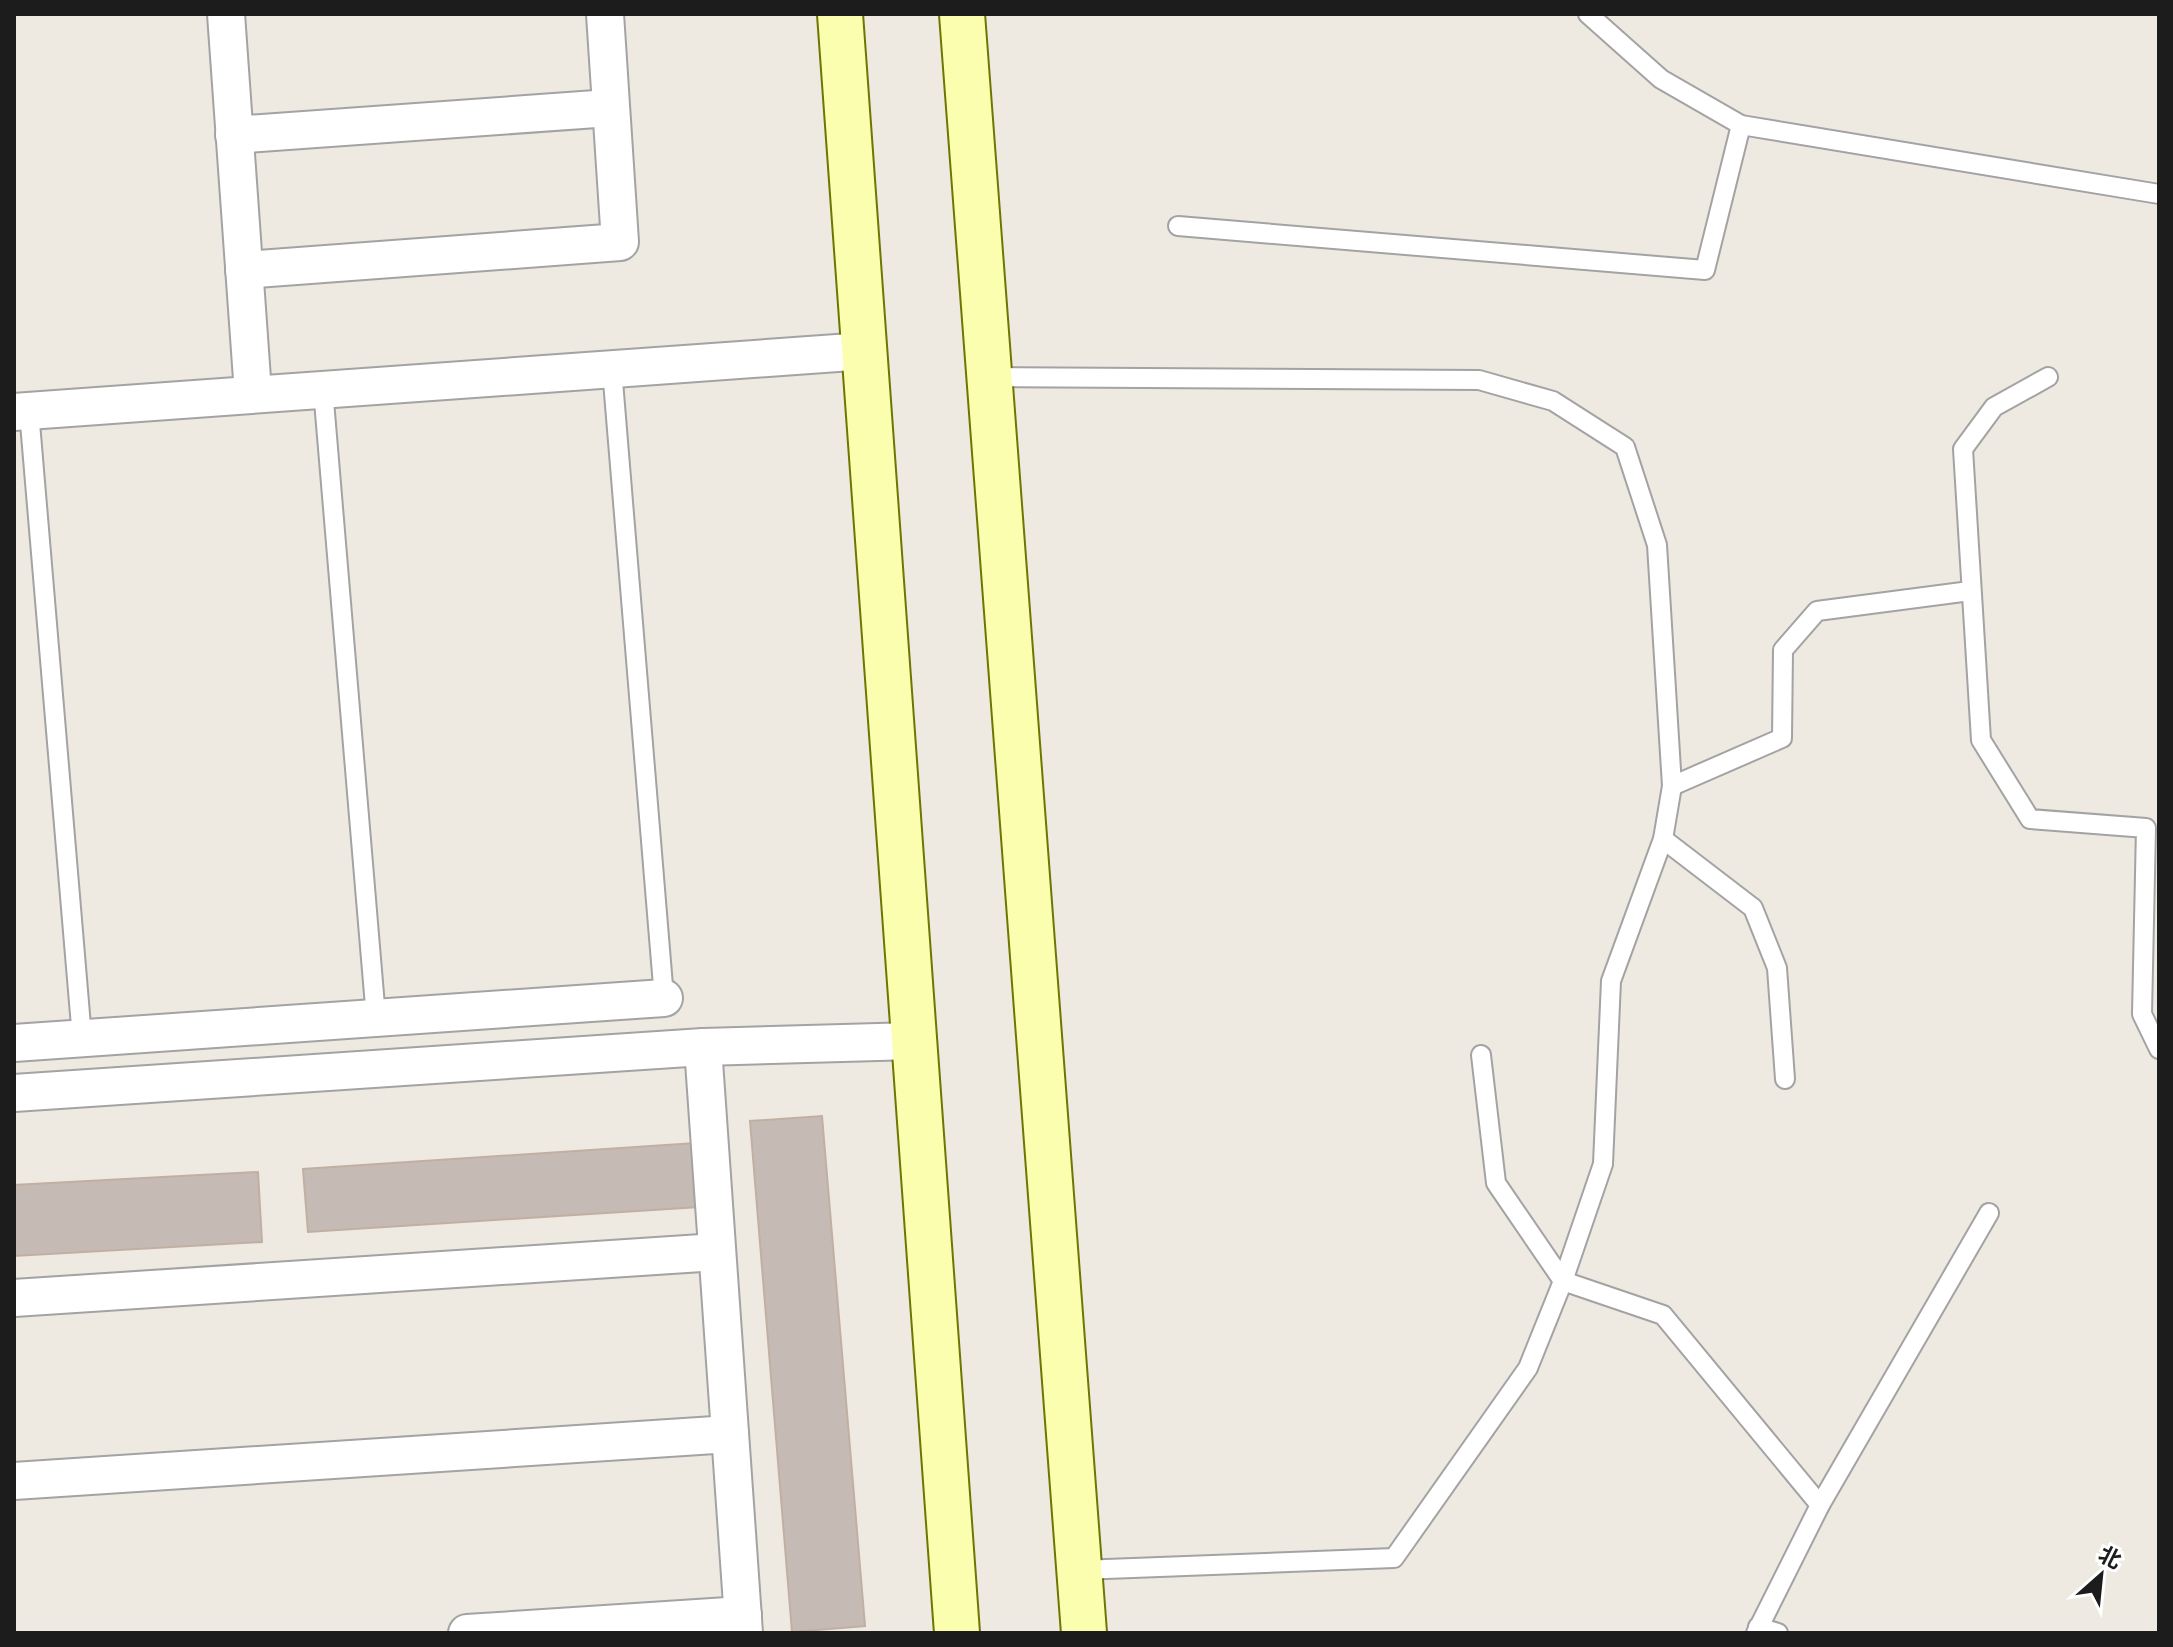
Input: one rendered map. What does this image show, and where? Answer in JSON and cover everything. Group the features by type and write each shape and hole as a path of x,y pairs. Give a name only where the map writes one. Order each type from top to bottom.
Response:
{"main road":[{"path":"840,14 957,1633"},
{"path":"962,14 1084,1633"}],"street":[{"path":"226,14 253,393"},
{"path":"244,270 620,242 605,14"},
{"path":"234,135 610,108"},
{"path":"22,411 865,351"},
{"path":"14,1043 664,998"},
{"path":"14,1093 703,1047 914,1041"},
{"path":"467,1633 744,1624 703,1047"},
{"path":"14,1298 717,1252"},
{"path":"14,1481 730,1434"}],"lane":[{"path":"1588,14 1661,79 1741,125 2159,194"},
{"path":"1178,226 1705,270 1741,125"},
{"path":"612,369 664,998"},
{"path":"990,377 1479,380 1553,401 1625,447 1657,545 1672,786 1663,839 1611,981 1603,1164 1563,1281 1528,1368 1394,1558 1080,1570"},
{"path":"2048,377 1994,407 1963,449 1981,740 2030,819 2146,828 2142,1014 2159,1049"},
{"path":"323,389 376,1018"},
{"path":"22,411 82,1038"},
{"path":"1672,786 1782,738 1783,650 1817,611 1970,591"},
{"path":"1663,839 1753,908 1777,968 1785,1079"},
{"path":"1481,1055 1496,1183 1563,1281 1663,1315 1820,1505"},
{"path":"1778,1633 1757,1630 1820,1505 1989,1213"}],"building":[{"path":"822,1116 865,1626 792,1632 750,1121"},
{"path":"695,1143 699,1207 308,1232 303,1169"},
{"path":"258,1172 262,1242 14,1256 14,1185"}]}
